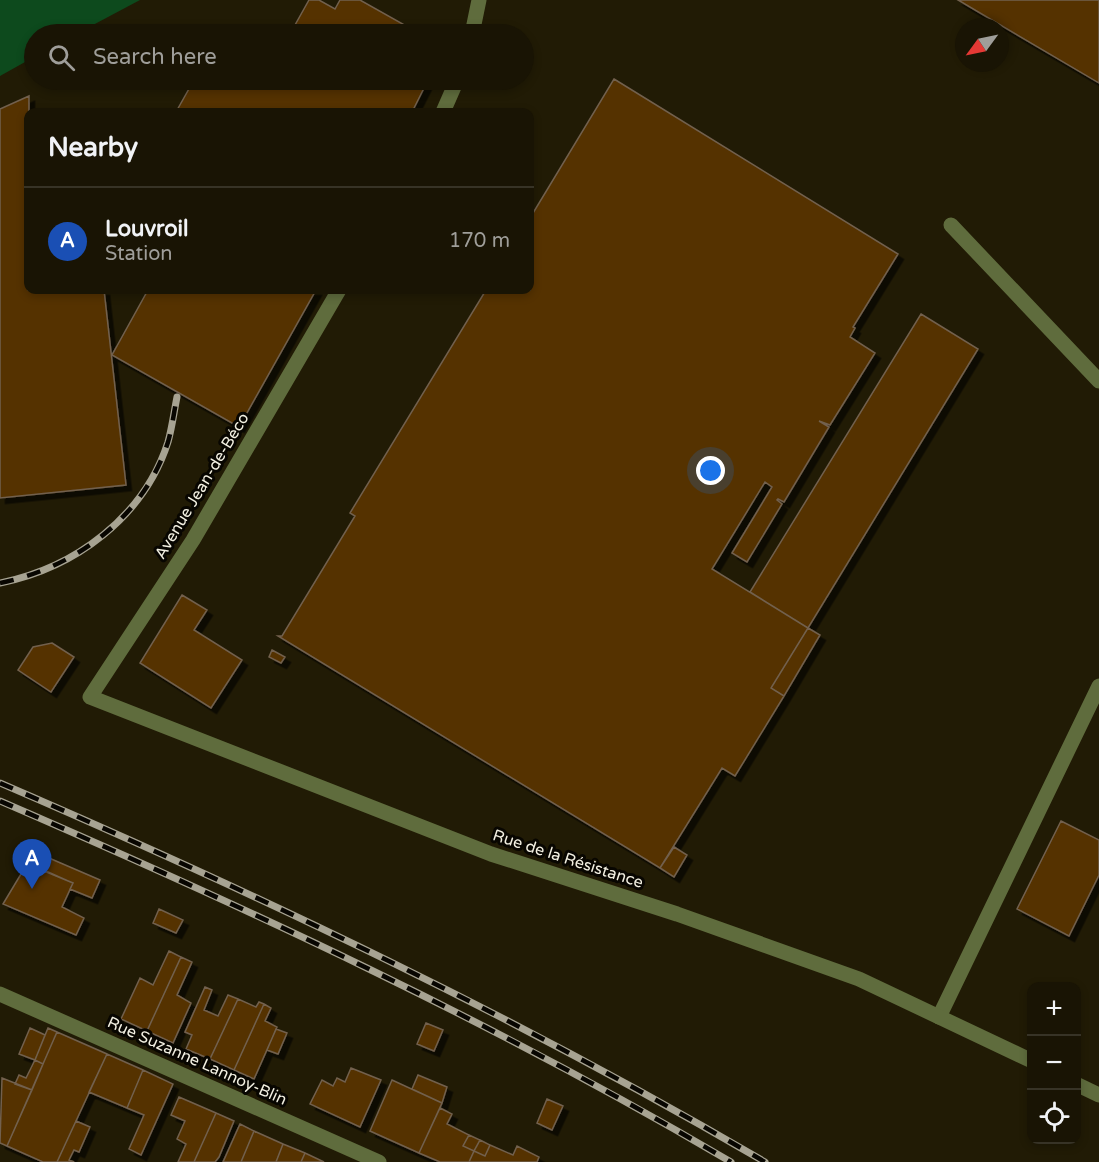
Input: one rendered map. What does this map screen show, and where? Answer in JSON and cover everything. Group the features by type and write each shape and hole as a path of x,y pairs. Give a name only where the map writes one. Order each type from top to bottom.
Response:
{"street":[{"path":"474,24 479,0"},
{"path":"444,108 452,90"},
{"path":"951,225 1099,381"},
{"name":"Avenue Jean-de-Béco","path":"90,697 193,540 337,294"},
{"path":"939,1017 1099,686"},
{"name":"Rue de la Résistance","path":"90,697 491,854 677,914 859,979 1027,1059"},
{"name":"Rue Suzanne Lannoy-Blin","path":"0,994 379,1162"},
{"path":"1081,1086 1099,1095"}],"shaded area":[{"path":"0,0 140,0 95,24 24,24 24,63 0,76"}],"building":[{"path":"309,0 319,0 335,9 340,0 360,0 403,24 296,24"},
{"path":"958,0 1099,0 1099,83 1009,30 1009,18 989,18"},
{"path":"614,79 898,254 853,327 855,328 850,337 875,353 830,425 819,421 829,427 784,502 777,500 782,504 747,562 732,553 772,487 765,482 712,569 808,628 771,688 784,696 735,776 722,768 660,868 278,636 282,636 355,516 350,513 484,294 534,294 534,211"},
{"path":"188,90 423,90 414,108 178,108"},
{"path":"29,96 29,108 24,108 24,294 104,294 126,485 0,498 0,109"},
{"path":"146,294 314,294 239,427 112,355"},
{"path":"921,314 978,349 808,628 750,592"},
{"path":"182,595 207,610 194,630 242,660 211,708 140,663"},
{"path":"808,628 820,635 784,696 771,688"},
{"path":"52,643 74,657 51,692 18,670 33,647"},
{"path":"272,650 285,657 281,663 269,657"},
{"path":"1061,821 1099,840 1099,875 1069,936 1017,909"},
{"path":"674,847 687,855 674,877 660,868"},
{"path":"42,855 100,880 92,898 70,889 73,883 37,867"},
{"path":"27,864 73,883 62,907 84,918 76,935 3,904"},
{"path":"159,909 183,920 176,933 153,923"},
{"path":"169,951 181,957 147,1031 121,1019 140,978 153,985"},
{"path":"181,957 192,962 177,995 191,1003 173,1043 147,1031"},
{"path":"205,987 212,990 204,1010 218,1016 228,995 238,999 210,1059 186,1049 192,1035 185,1032"},
{"path":"238,999 256,1007 259,1002 264,1004 234,1070 210,1059"},
{"path":"264,1004 271,1008 265,1021 277,1027 254,1079 234,1070"},
{"path":"426,1023 443,1030 434,1051 417,1044"},
{"path":"30,1028 45,1035 35,1060 19,1054"},
{"path":"48,1028 57,1032 43,1064 35,1060"},
{"path":"276,1029 287,1033 278,1054 267,1050"},
{"path":"57,1032 107,1054 57,1162 43,1162 7,1146"},
{"path":"107,1054 143,1070 127,1108 89,1092"},
{"path":"35,1060 43,1064 32,1090 15,1084 19,1075 26,1078"},
{"path":"351,1068 381,1080 360,1127 310,1104 322,1080 333,1086 337,1078 345,1082"},
{"path":"143,1070 173,1084 141,1155 129,1149 144,1115 127,1108"},
{"path":"418,1075 447,1087 442,1103 412,1089"},
{"path":"2,1078 32,1090 7,1146 0,1143"},
{"path":"392,1080 442,1103 419,1153 370,1131"},
{"path":"179,1097 216,1113 194,1162 178,1162 186,1144 177,1139 185,1121 171,1115"},
{"path":"547,1099 563,1106 552,1130 537,1123"},
{"path":"440,1108 452,1114 447,1124 469,1135 463,1146 474,1151 469,1162 440,1162 419,1153"},
{"path":"216,1113 234,1121 219,1157 215,1162 194,1162"},
{"path":"76,1121 90,1127 79,1152 74,1150 69,1160 74,1162 57,1162"},
{"path":"240,1124 254,1131 241,1162 223,1162"},
{"path":"254,1131 283,1144 276,1162 241,1162"},
{"path":"469,1135 480,1140 474,1151 463,1146"},
{"path":"480,1140 490,1145 485,1156 474,1151"},
{"path":"283,1144 305,1153 301,1162 276,1162"},
{"path":"490,1145 513,1155 517,1146 539,1157 537,1162 469,1162 474,1151 485,1156"},
{"path":"305,1153 324,1162 301,1162"}],"railway":[{"path":"0,583 28,576 80,552 124,516 142,494 157,469 168,442 177,397"},
{"path":"0,783 195,870 388,961 579,1058 765,1162"},
{"path":"0,801 372,970 643,1111 731,1162"}],"place":[{"name":"Louvroil","path":"32,889"}]}
